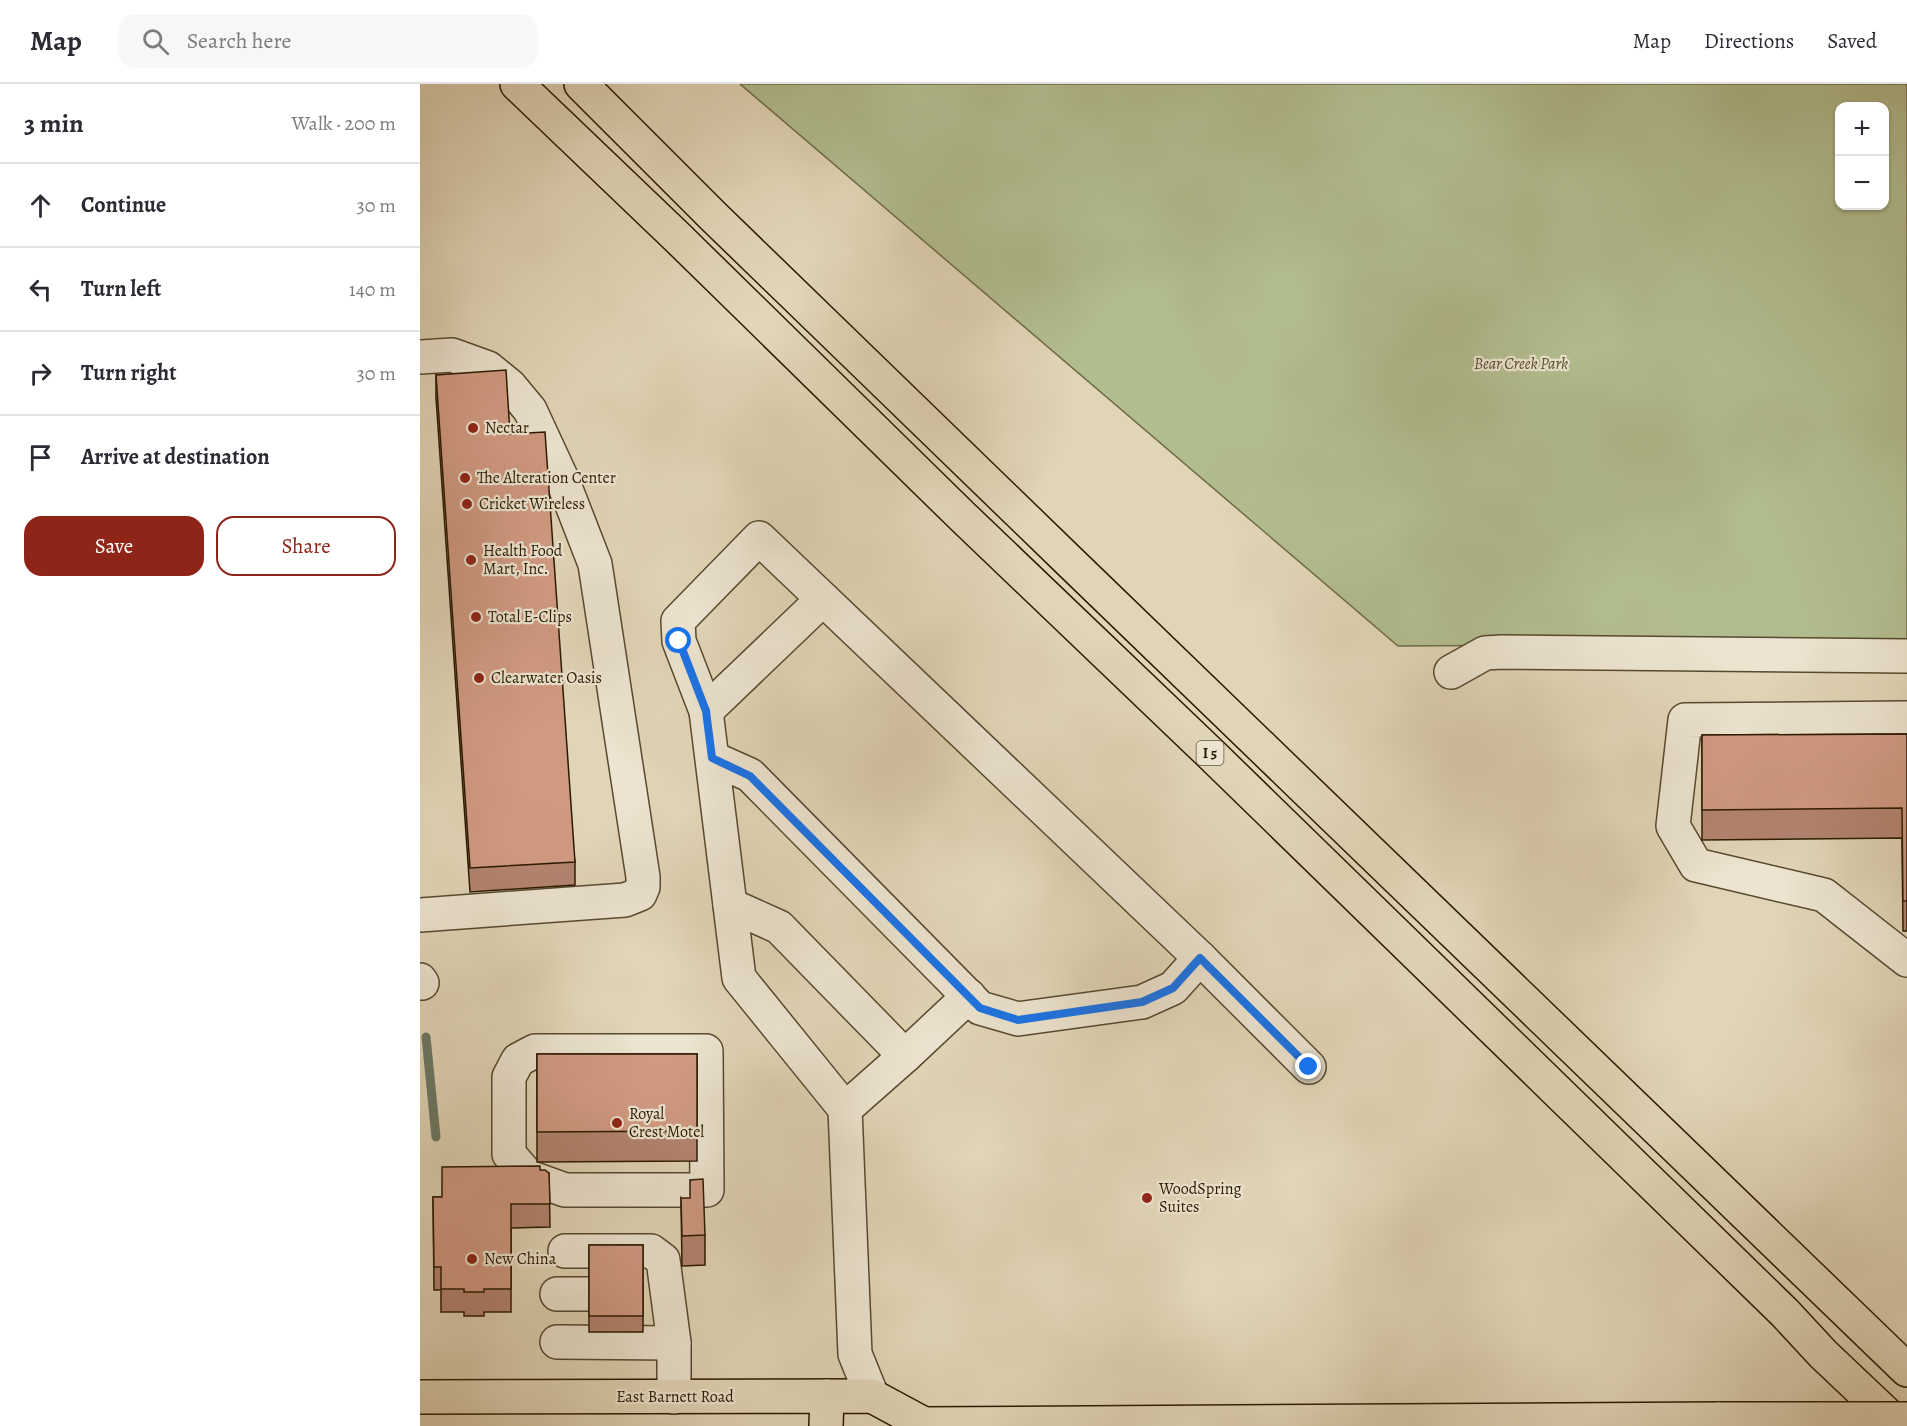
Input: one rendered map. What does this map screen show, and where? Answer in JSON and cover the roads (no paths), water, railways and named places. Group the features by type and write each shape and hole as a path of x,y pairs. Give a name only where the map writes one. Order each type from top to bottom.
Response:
{"main road":[{"name":"I 5","path":"517,84 1256,798 1899,1426"},
{"name":"I 5","path":"581,84 713,216 1074,566 1902,1364"},
{"path":"1823,1354 1882,1426"},
{"name":"East Barnett Road","path":"420,1397 674,1397 826,1411 872,1411 922,1425 1907,1419"}],"lane":[{"path":"420,357 452,355 488,368 510,386 530,410 562,479 595,564 643,887 640,894 625,900 420,915"},
{"path":"872,1411 855,1354 845,1108 739,978 706,711 679,641 678,621 759,538 1200,958 1309,1067"},
{"path":"706,711 823,599"},
{"path":"1450,672 1485,653 1502,652 1907,656"},
{"path":"1907,718 1685,720 1672,826 1696,866 1824,895 1907,960"},
{"path":"712,758 750,776 980,1008 1018,1020 1142,1002 1173,988 1200,958"},
{"path":"730,905 779,927 905,1056"},
{"path":"845,1108 969,996"},
{"path":"706,1051 707,1190 565,1190 529,1177 509,1154 509,1077 518,1060 535,1052 706,1051"},
{"path":"565,1251 651,1251 663,1260 655,1295 674,1343 674,1397"},
{"path":"557,1342 674,1343"},
{"path":"826,1411 855,1354"}],"waterway":[{"path":"426,1037 436,1137"}],"place":[{"name":"Nectar","path":"473,428"},
{"name":"The Alteration Center","path":"465,478"},
{"name":"Cricket Wireless","path":"467,504"},
{"name":"Health Food Mart, Inc.","path":"471,560"},
{"name":"Total E-Clips","path":"476,617"},
{"name":"Clearwater Oasis","path":"479,678"},
{"name":"Royal Crest Motel","path":"617,1123"},
{"name":"WoodSpring Suites","path":"1147,1198"},
{"name":"New China","path":"472,1259"}],"park label":[{"name":"Bear Creek Park","path":"1521,364"}]}
